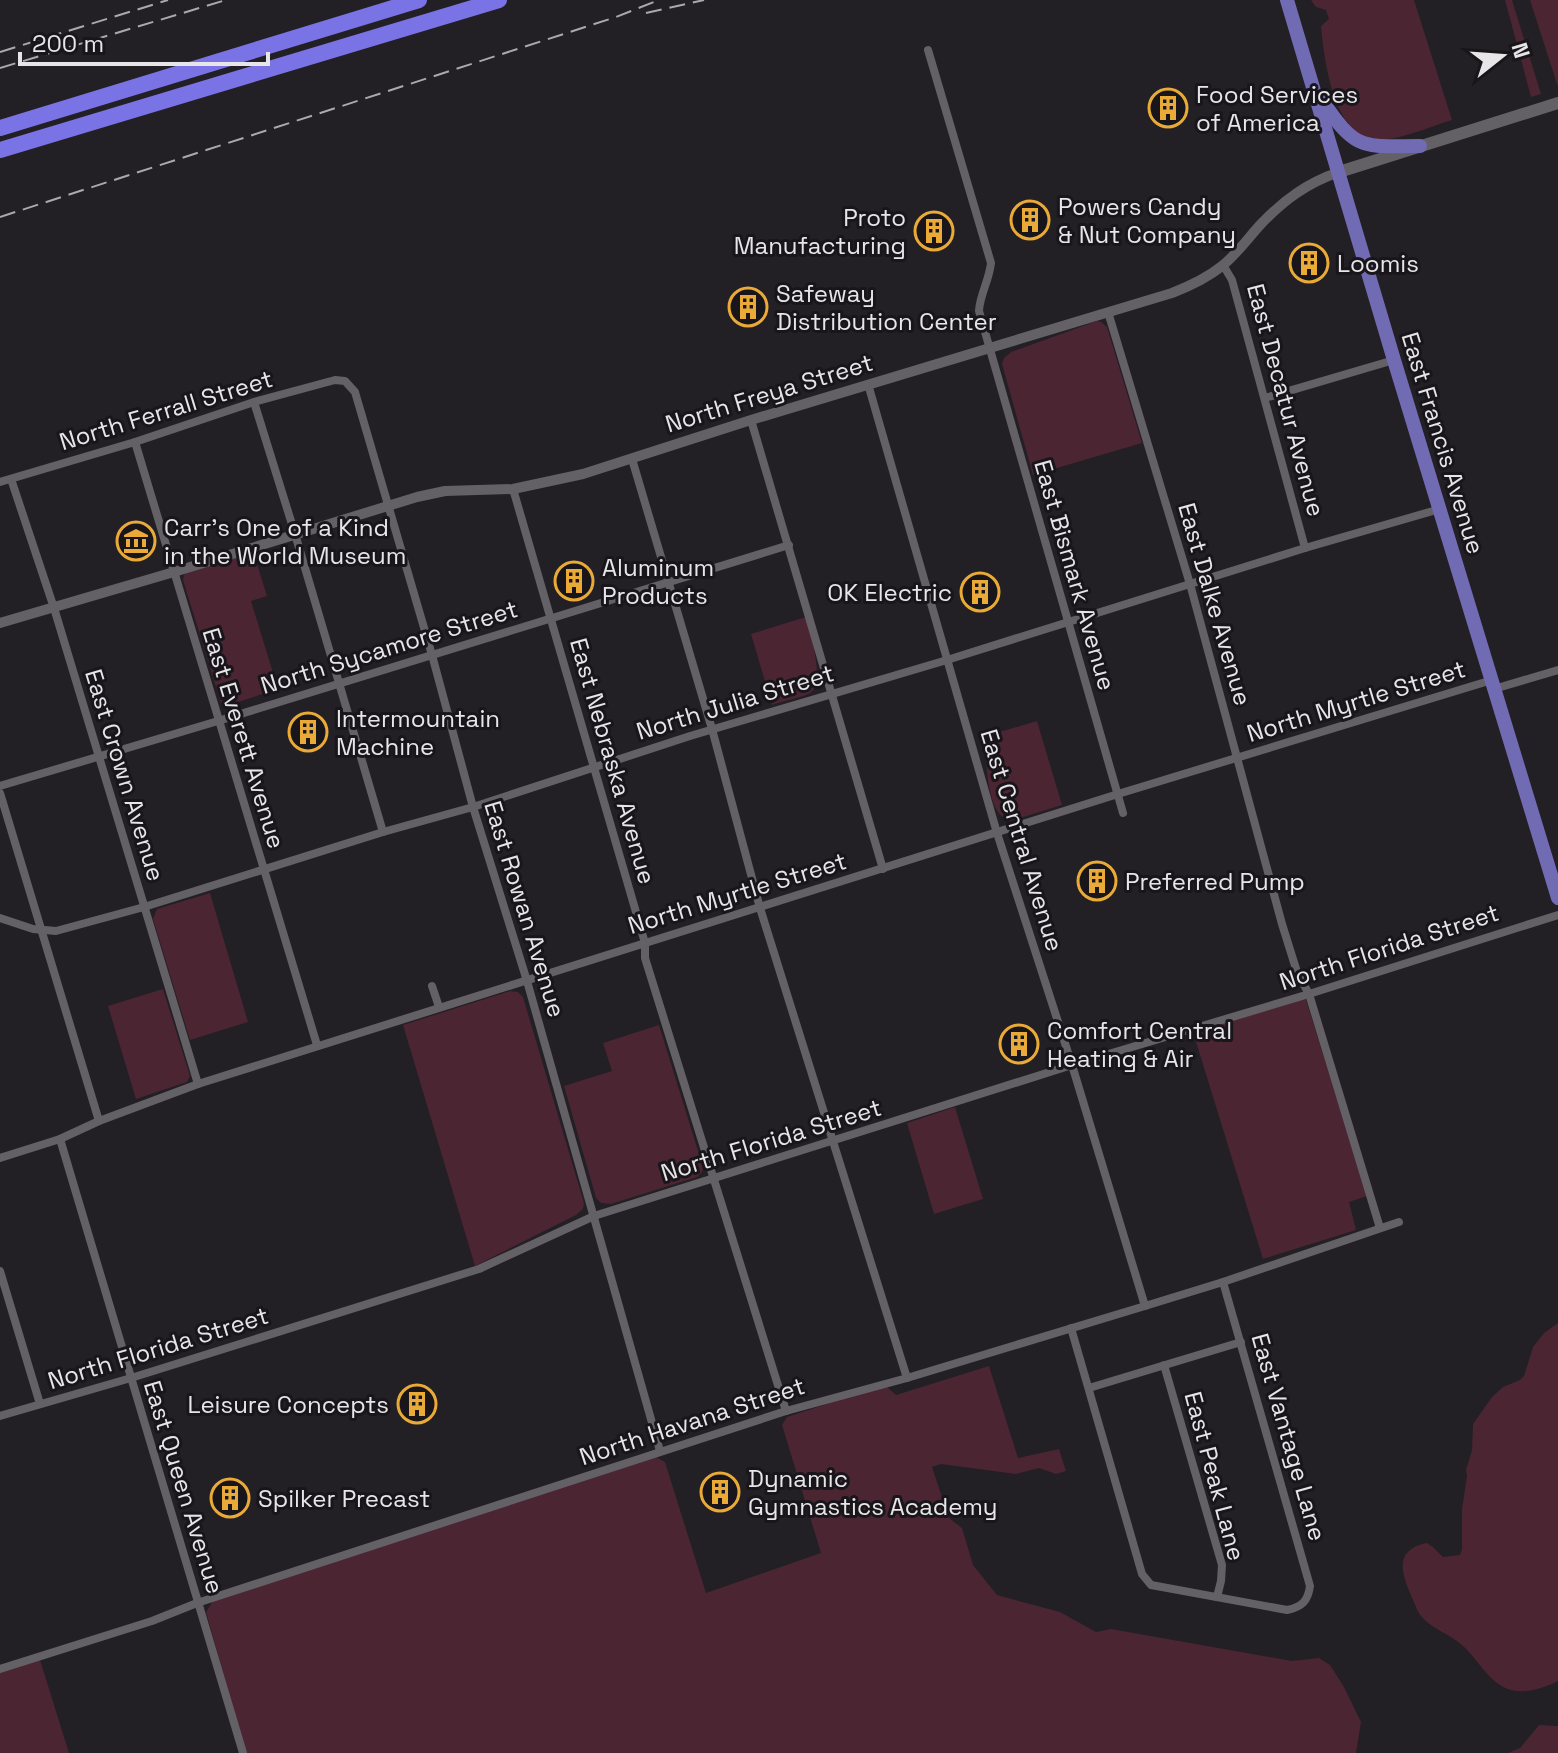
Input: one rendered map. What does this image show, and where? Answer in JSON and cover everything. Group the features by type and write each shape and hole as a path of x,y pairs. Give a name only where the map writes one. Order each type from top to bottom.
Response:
{"highway":[{"path":"0,126 419,0"},
{"path":"0,151 499,0"}],"main road":[{"name":"East Francis Avenue","path":"1287,0 1558,898"},
{"path":"1315,89 1334,118 1355,140 1371,145 1420,146"},
{"name":"North Freya Street","path":"1339,172 1558,103"}],"street":[{"name":"East Bismark Avenue","path":"928,50 991,263 990,277 980,299 979,311 1123,813"},
{"name":"North Freya Street","path":"0,623 388,505 445,491 513,489 583,474 1189,286 1223,265 1291,196 1307,185 1339,172"},
{"name":"East Decatur Avenue","path":"1223,265 1232,280 1305,548"},
{"name":"East Dalke Avenue","path":"1108,312 1190,584 1282,924 1297,972 1309,994 1380,1228"},
{"path":"1265,398 1394,360"},
{"name":"North Ferrall Street","path":"0,482 135,442 254,402 335,380 345,381"},
{"name":"East Rowan Avenue","path":"345,381 355,392 660,1451"},
{"name":"East Central Avenue","path":"868,384 997,833 1145,1306"},
{"path":"254,402 383,832"},
{"path":"751,420 883,869"},
{"name":"East Everett Avenue","path":"135,442 317,1045"},
{"path":"632,459 712,729 760,908 907,1378"},
{"name":"East Crown Avenue","path":"11,479 54,608 198,1084"},
{"name":"East Nebraska Avenue","path":"513,489 645,943 645,958 786,1411"},
{"name":"North Julia Street","path":"41,930 69,929 144,907 473,807 712,729 1440,509"},
{"name":"North Sycamore Street","path":"0,786 789,545"},
{"name":"North Myrtle Street","path":"0,1158 60,1139 198,1084 317,1045 1118,794 1493,684 1558,670"},
{"path":"0,793 99,1121"},
{"name":"North Florida Street","path":"0,1416 479,1269 594,1216 1558,915"},
{"path":"0,918 41,930"},
{"path":"432,986 439,1007"},
{"name":"East Queen Avenue","path":"60,1139 243,1753"},
{"name":"North Havana Street","path":"0,1669 660,1451 1223,1282 1399,1222"},
{"path":"0,1271 40,1404"},
{"name":"East Vantage Lane","path":"1217,1597 1287,1610 1305,1603 1310,1586 1223,1282"},
{"path":"1071,1328 1142,1574 1151,1585 1217,1597"},
{"path":"1089,1388 1241,1342"},
{"name":"East Peak Lane","path":"1164,1365 1222,1565 1217,1597"}],"shaded area":[{"path":"1311,0 1414,0 1452,120 1407,135 1379,140 1364,137 1351,128 1334,96 1325,58 1321,26 1329,19 1326,10 1316,7"},
{"path":"1505,0 1512,0 1541,94 1531,97"},
{"path":"1530,0 1558,0 1558,87"},
{"path":"1097,321 1107,327 1142,443 1033,475 1002,364 1004,358 1011,352"},
{"path":"253,551 267,596 251,601 278,689 231,706 221,703 183,580 188,572"},
{"path":"806,617 816,657 815,687 806,695 772,705 751,634"},
{"path":"1037,721 1062,805 1010,821 1002,816 991,797 986,736"},
{"path":"210,893 248,1022 190,1040 153,919 157,909"},
{"path":"163,989 190,1076 187,1082 136,1099 108,1006"},
{"path":"510,991 518,992 523,997 584,1203 583,1209 576,1215 475,1266 403,1025"},
{"path":"1302,998 1306,1000 1367,1196 1349,1202 1356,1230 1263,1259 1193,1032"},
{"path":"659,1025 702,1172 697,1177 611,1204 601,1203 596,1198 564,1086 612,1071 603,1043"},
{"path":"955,1107 983,1199 934,1214 907,1123"},
{"path":"1558,1323 1558,1681 1535,1690 1517,1691 1496,1682 1462,1645 1422,1617 1406,1582 1403,1566 1408,1552 1427,1543 1443,1557 1460,1555 1462,1509 1473,1424 1492,1397 1524,1376 1533,1347 1544,1333"},
{"path":"989,1366 1018,1458 1059,1449 1066,1471 1056,1474 1039,1468 1016,1474 941,1464 932,1467 949,1518 962,1528 973,1565 997,1595 1060,1612 1096,1632 1111,1629 1292,1661 1319,1658 1330,1665 1361,1722 1356,1753 246,1753 206,1612 213,1601 656,1457 665,1462 706,1593 821,1553 782,1425 787,1417 885,1385 896,1395"},
{"path":"40,1660 69,1753 0,1753 0,1672"},
{"path":"1539,1725 1558,1726 1558,1753 1508,1753 1520,1748"}],"railway":[{"path":"0,52 168,0"},
{"path":"0,68 226,0"},
{"path":"0,217 616,17 659,0"},
{"path":"646,13 704,0"}],"place":[{"name":"Food Services of America","path":"1168,108"},
{"name":"Powers Candy & Nut Company","path":"1030,220"},
{"name":"Proto Manufacturing","path":"934,231"},
{"name":"Loomis","path":"1309,263"},
{"name":"Safeway Distribution Center","path":"748,307"},
{"name":"Carr's One of a Kind in the World Museum","path":"136,541"},
{"name":"Aluminum Products","path":"574,581"},
{"name":"OK Electric","path":"980,592"},
{"name":"Intermountain Machine","path":"308,732"},
{"name":"Preferred Pump","path":"1097,881"},
{"name":"Comfort Central Heating & Air","path":"1019,1044"},
{"name":"Leisure Concepts","path":"417,1404"},
{"name":"Dynamic Gymnastics Academy","path":"720,1492"},
{"name":"Spilker Precast","path":"230,1498"}]}
